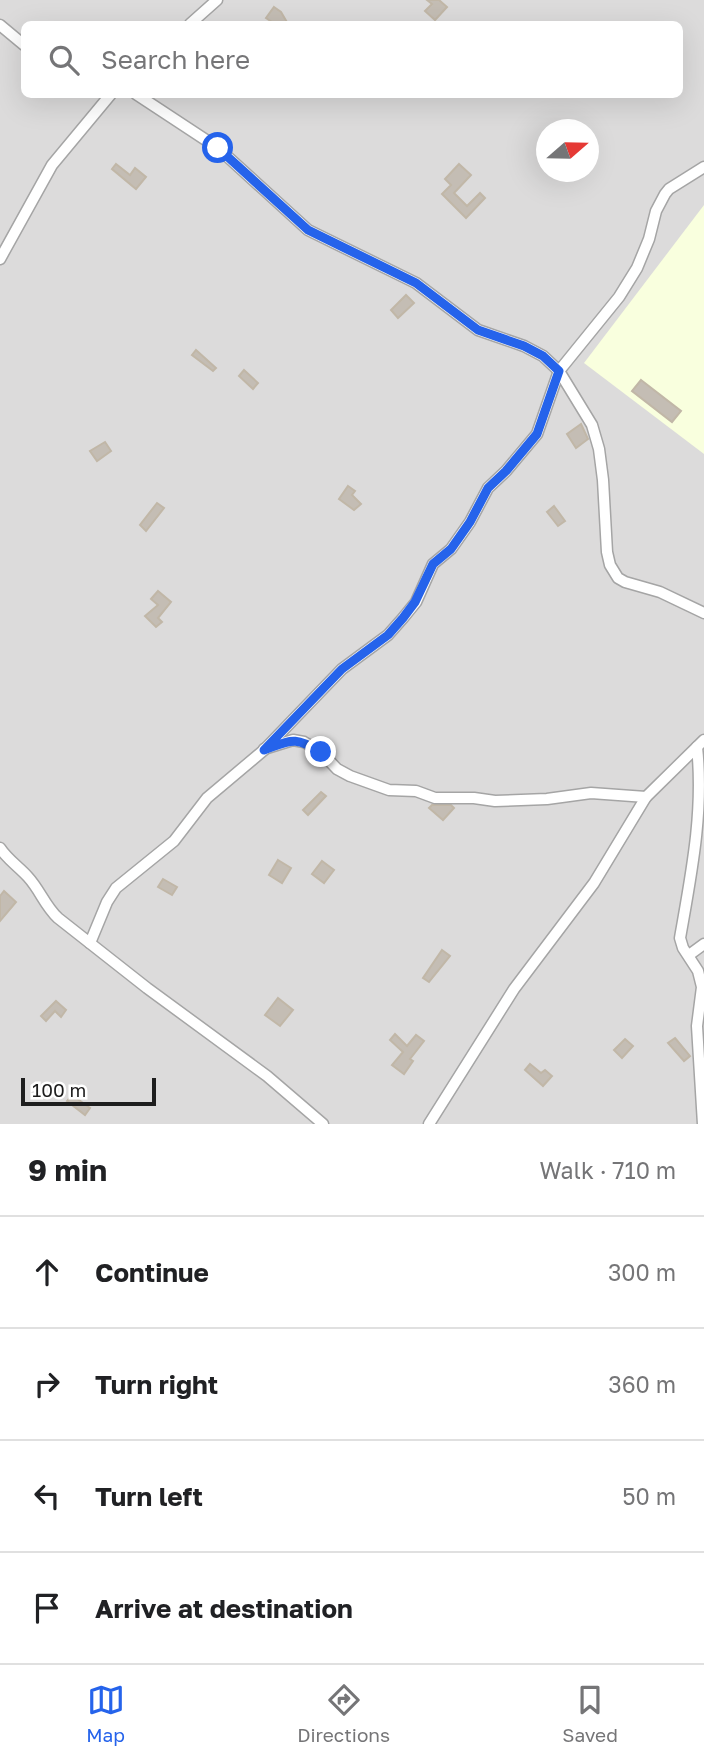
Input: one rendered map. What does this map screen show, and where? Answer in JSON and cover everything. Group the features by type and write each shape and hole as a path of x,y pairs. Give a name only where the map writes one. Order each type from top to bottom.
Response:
{"street":[{"path":"199,0 201,13"},
{"path":"193,21 216,0"},
{"path":"0,25 21,42"},
{"path":"0,259 52,165 108,98"},
{"path":"142,98 218,148 308,230 416,283 478,330 524,346 543,356 559,371 592,425 599,449 607,552 610,565 618,578 660,592 704,613"},
{"path":"90,943 107,902 116,888 174,841 207,798 264,750 342,669 388,635 403,618 415,602 433,564 451,549 470,522 488,488 537,434 559,371 619,297 637,268 649,239 656,211 665,194 704,167"},
{"path":"264,750 293,740 304,742 350,776 388,790 416,791 435,798 495,801 547,799 591,793 646,797"},
{"path":"429,1124 514,989 594,883 646,797 700,744"},
{"path":"700,744 701,791 697,851 680,938 683,948 698,971 702,987 697,1026 703,1124"},
{"path":"0,848 28,877 47,909 267,1076 323,1124"},
{"path":"689,955 704,944"}],"shaded area":[{"path":"0,0 704,0 704,1124 0,1124"},
{"path":"704,205 704,454 584,363"}],"building":[{"path":"427,0 439,0 447,7 435,20 425,11 432,4"},
{"path":"274,7 286,21 270,21 266,18"},
{"path":"116,164 130,175 135,168 146,177 136,189 112,169"},
{"path":"459,164 471,175 454,193 467,206 480,193 485,198 466,218 442,194 451,185 445,179"},
{"path":"406,295 414,303 398,318 391,310"},
{"path":"196,350 216,368 213,371 192,355"},
{"path":"244,370 258,383 253,389 239,376"},
{"path":"641,380 681,411 672,422 632,391"},
{"path":"581,424 588,439 576,448 567,434"},
{"path":"105,442 111,451 97,461 90,451"},
{"path":"348,486 355,491 352,495 361,504 354,510 339,499"},
{"path":"157,503 164,508 146,531 140,525"},
{"path":"554,506 565,521 558,526 547,512"},
{"path":"158,591 171,602 158,618 162,622 156,627 145,616 158,605 151,599"},
{"path":"321,792 326,796 308,815 303,810"},
{"path":"432,805 451,805 454,808 443,820 429,808"},
{"path":"278,860 291,868 282,883 269,875"},
{"path":"322,861 334,870 324,883 312,874"},
{"path":"163,879 177,887 172,895 158,887"},
{"path":"4,891 16,902 0,921 0,896"},
{"path":"442,950 450,956 429,982 423,978"},
{"path":"278,998 293,1010 280,1026 265,1015"},
{"path":"56,1001 66,1010 61,1017 55,1011 46,1021 41,1016"},
{"path":"395,1034 407,1046 416,1035 424,1041 410,1059 413,1061 404,1074 392,1065 403,1052 390,1040"},
{"path":"675,1038 690,1056 684,1061 668,1043"},
{"path":"625,1039 633,1046 622,1058 614,1050"},
{"path":"530,1064 541,1073 545,1070 552,1076 543,1086 525,1070"},
{"path":"72,1095 90,1108 85,1115 67,1101"}],"route":[{"path":"218,148 308,230 416,283 478,330 524,346 543,356 559,371 537,434 488,488 470,522 451,549 433,564 424,586 403,618 388,635 342,669 264,750 293,740 304,742 321,752"}]}
